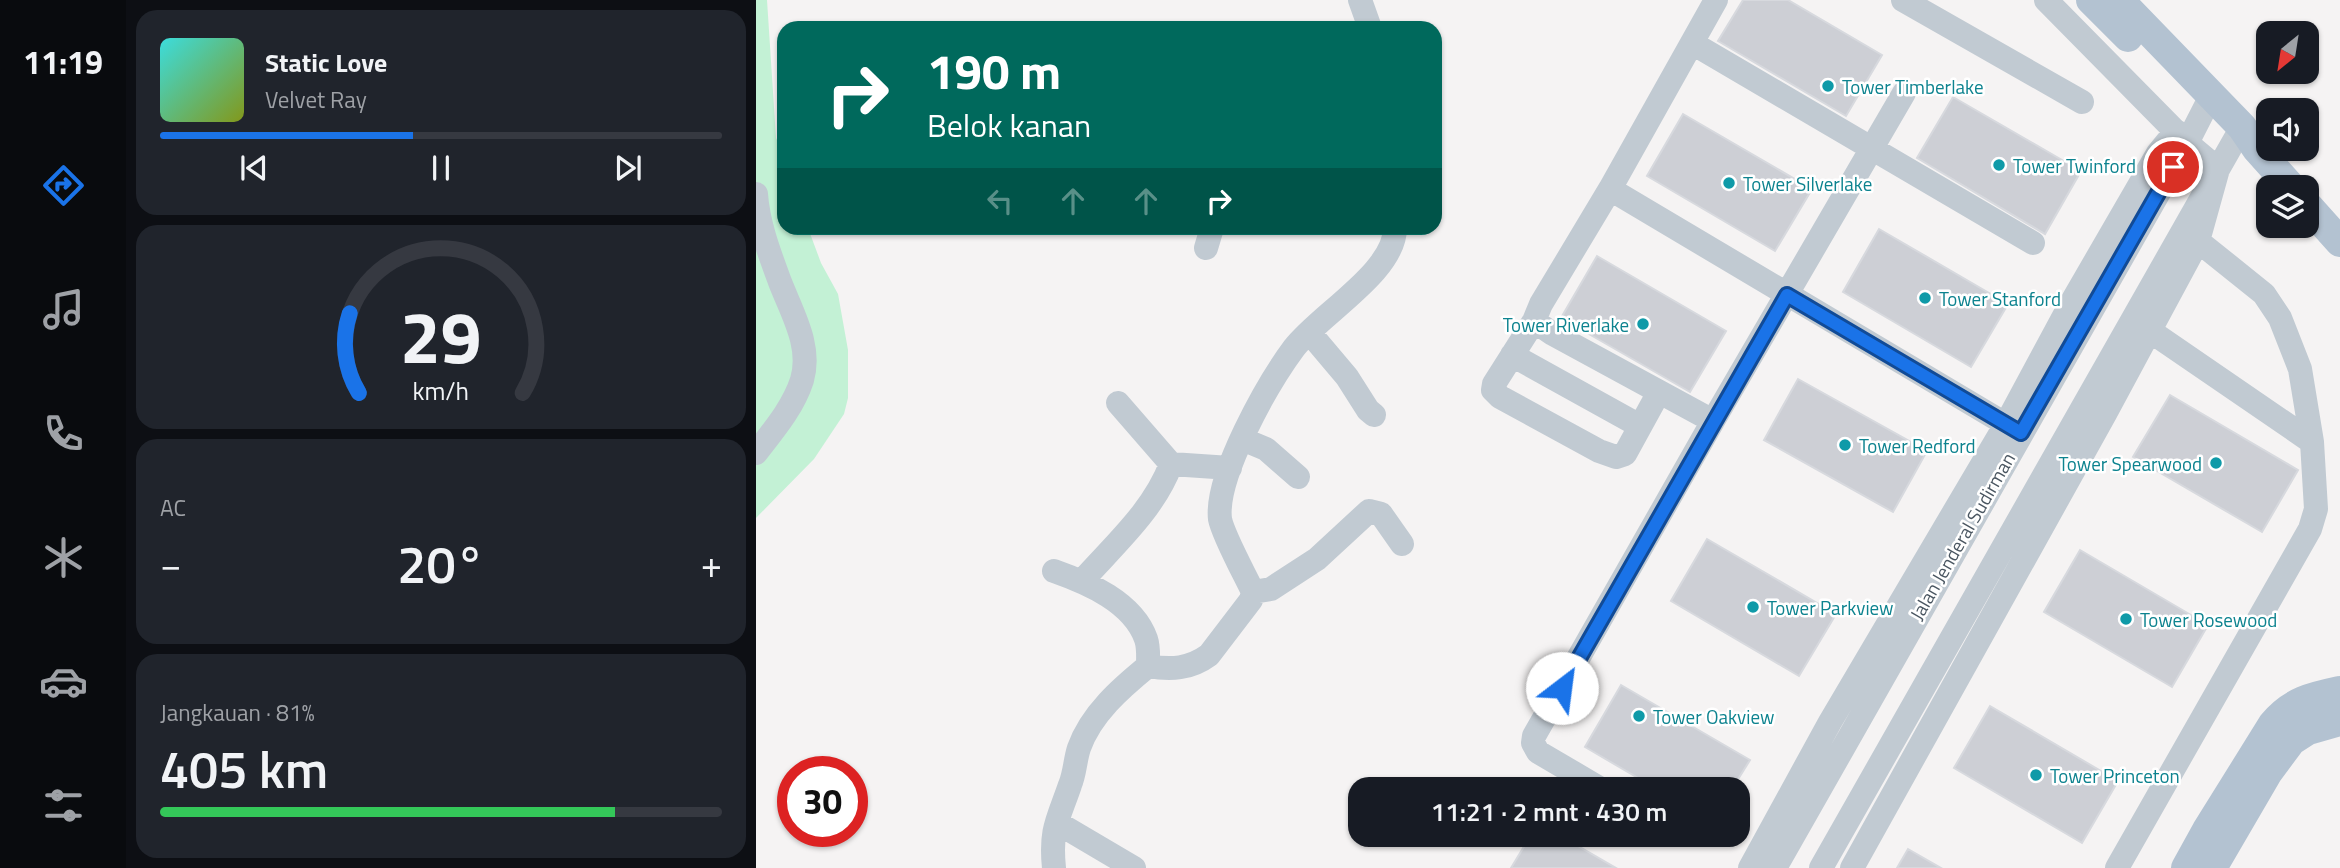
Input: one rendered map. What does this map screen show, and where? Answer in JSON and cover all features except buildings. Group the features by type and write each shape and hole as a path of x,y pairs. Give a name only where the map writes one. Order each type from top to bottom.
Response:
{"main road":[{"path":"2091,0 2206,104"},
{"path":"2119,0 2206,104 2237,148 2274,175"},
{"path":"2319,219 2340,242"},
{"path":"2186,868 2207,830 2283,711 2298,702 2340,691"},
{"path":"2212,868 2261,783 2291,741 2308,730 2338,723"}],"street":[{"path":"1360,0 1368,21"},
{"path":"1659,392 1625,454 1616,457 1599,451 1500,397 1493,390 1494,384 1611,189 1716,0"},
{"path":"1903,0 2082,102"},
{"path":"2046,0 2181,137 2237,148"},
{"path":"1692,43 2033,243"},
{"path":"1581,777 1538,752 1533,743 1534,736 1904,93"},
{"path":"1750,868 1830,722 2013,428 2070,305 2158,153 2181,137 2206,104"},
{"path":"1821,868 1916,702 2142,325 2169,297 2198,242 2237,148"},
{"path":"1852,868 1927,733 2142,325 2162,268 2237,148"},
{"path":"1611,189 2013,428"},
{"path":"756,194 764,234 801,332 805,357 802,380 783,419 756,453"},
{"path":"1148,666 1173,669 1199,662 1209,655 1246,609 1253,592 1221,522 1223,493 1230,468 1253,414 1294,348 1375,271 1388,253 1395,235"},
{"path":"2117,868 2310,529 2316,509 2312,442 2300,369 2280,318 2264,294 2198,242"},
{"path":"2162,268 2169,297"},
{"path":"1534,321 1713,421"},
{"path":"2142,325 2312,442"},
{"path":"1309,332 1347,377 1367,410 1374,415"},
{"path":"1512,355 1640,426"},
{"path":"1118,403 1171,464 1230,468"},
{"name":"Jalan Jenderal Sudirman","path":"1775,868 2013,428"},
{"path":"1242,439 1266,449 1298,477"},
{"path":"1082,580 1150,504 1163,485 1171,464"},
{"path":"1253,592 1271,589 1317,559 1369,511 1381,514 1402,544"},
{"path":"1054,571 1082,580 1130,613 1137,620 1148,648 1148,666 1112,698 1081,742 1074,774 1052,838 1054,868"},
{"path":"1916,702 1927,733"},
{"path":"1061,825 1134,868"}],"green space":[{"path":"756,0 767,0 777,140 777,235 811,235 821,263 838,294 848,350 848,398 844,414 814,459 756,518"}],"place":[{"name":"Tower Timberlake","path":"1828,86"},
{"name":"Tower Twinford","path":"1999,165"},
{"name":"Tower Silverlake","path":"1729,183"},
{"name":"Tower Stanford","path":"1925,298"},
{"name":"Tower Riverlake","path":"1643,324"},
{"name":"Tower Redford","path":"1845,445"},
{"name":"Tower Spearwood","path":"2216,463"},
{"name":"Tower Parkview","path":"1753,607"},
{"name":"Tower Rosewood","path":"2126,619"},
{"name":"Tower Oakview","path":"1639,716"},
{"name":"Tower Princeton","path":"2036,775"}],"route":[{"path":"1562,688 1787,295 2021,433 2173,167"}]}
